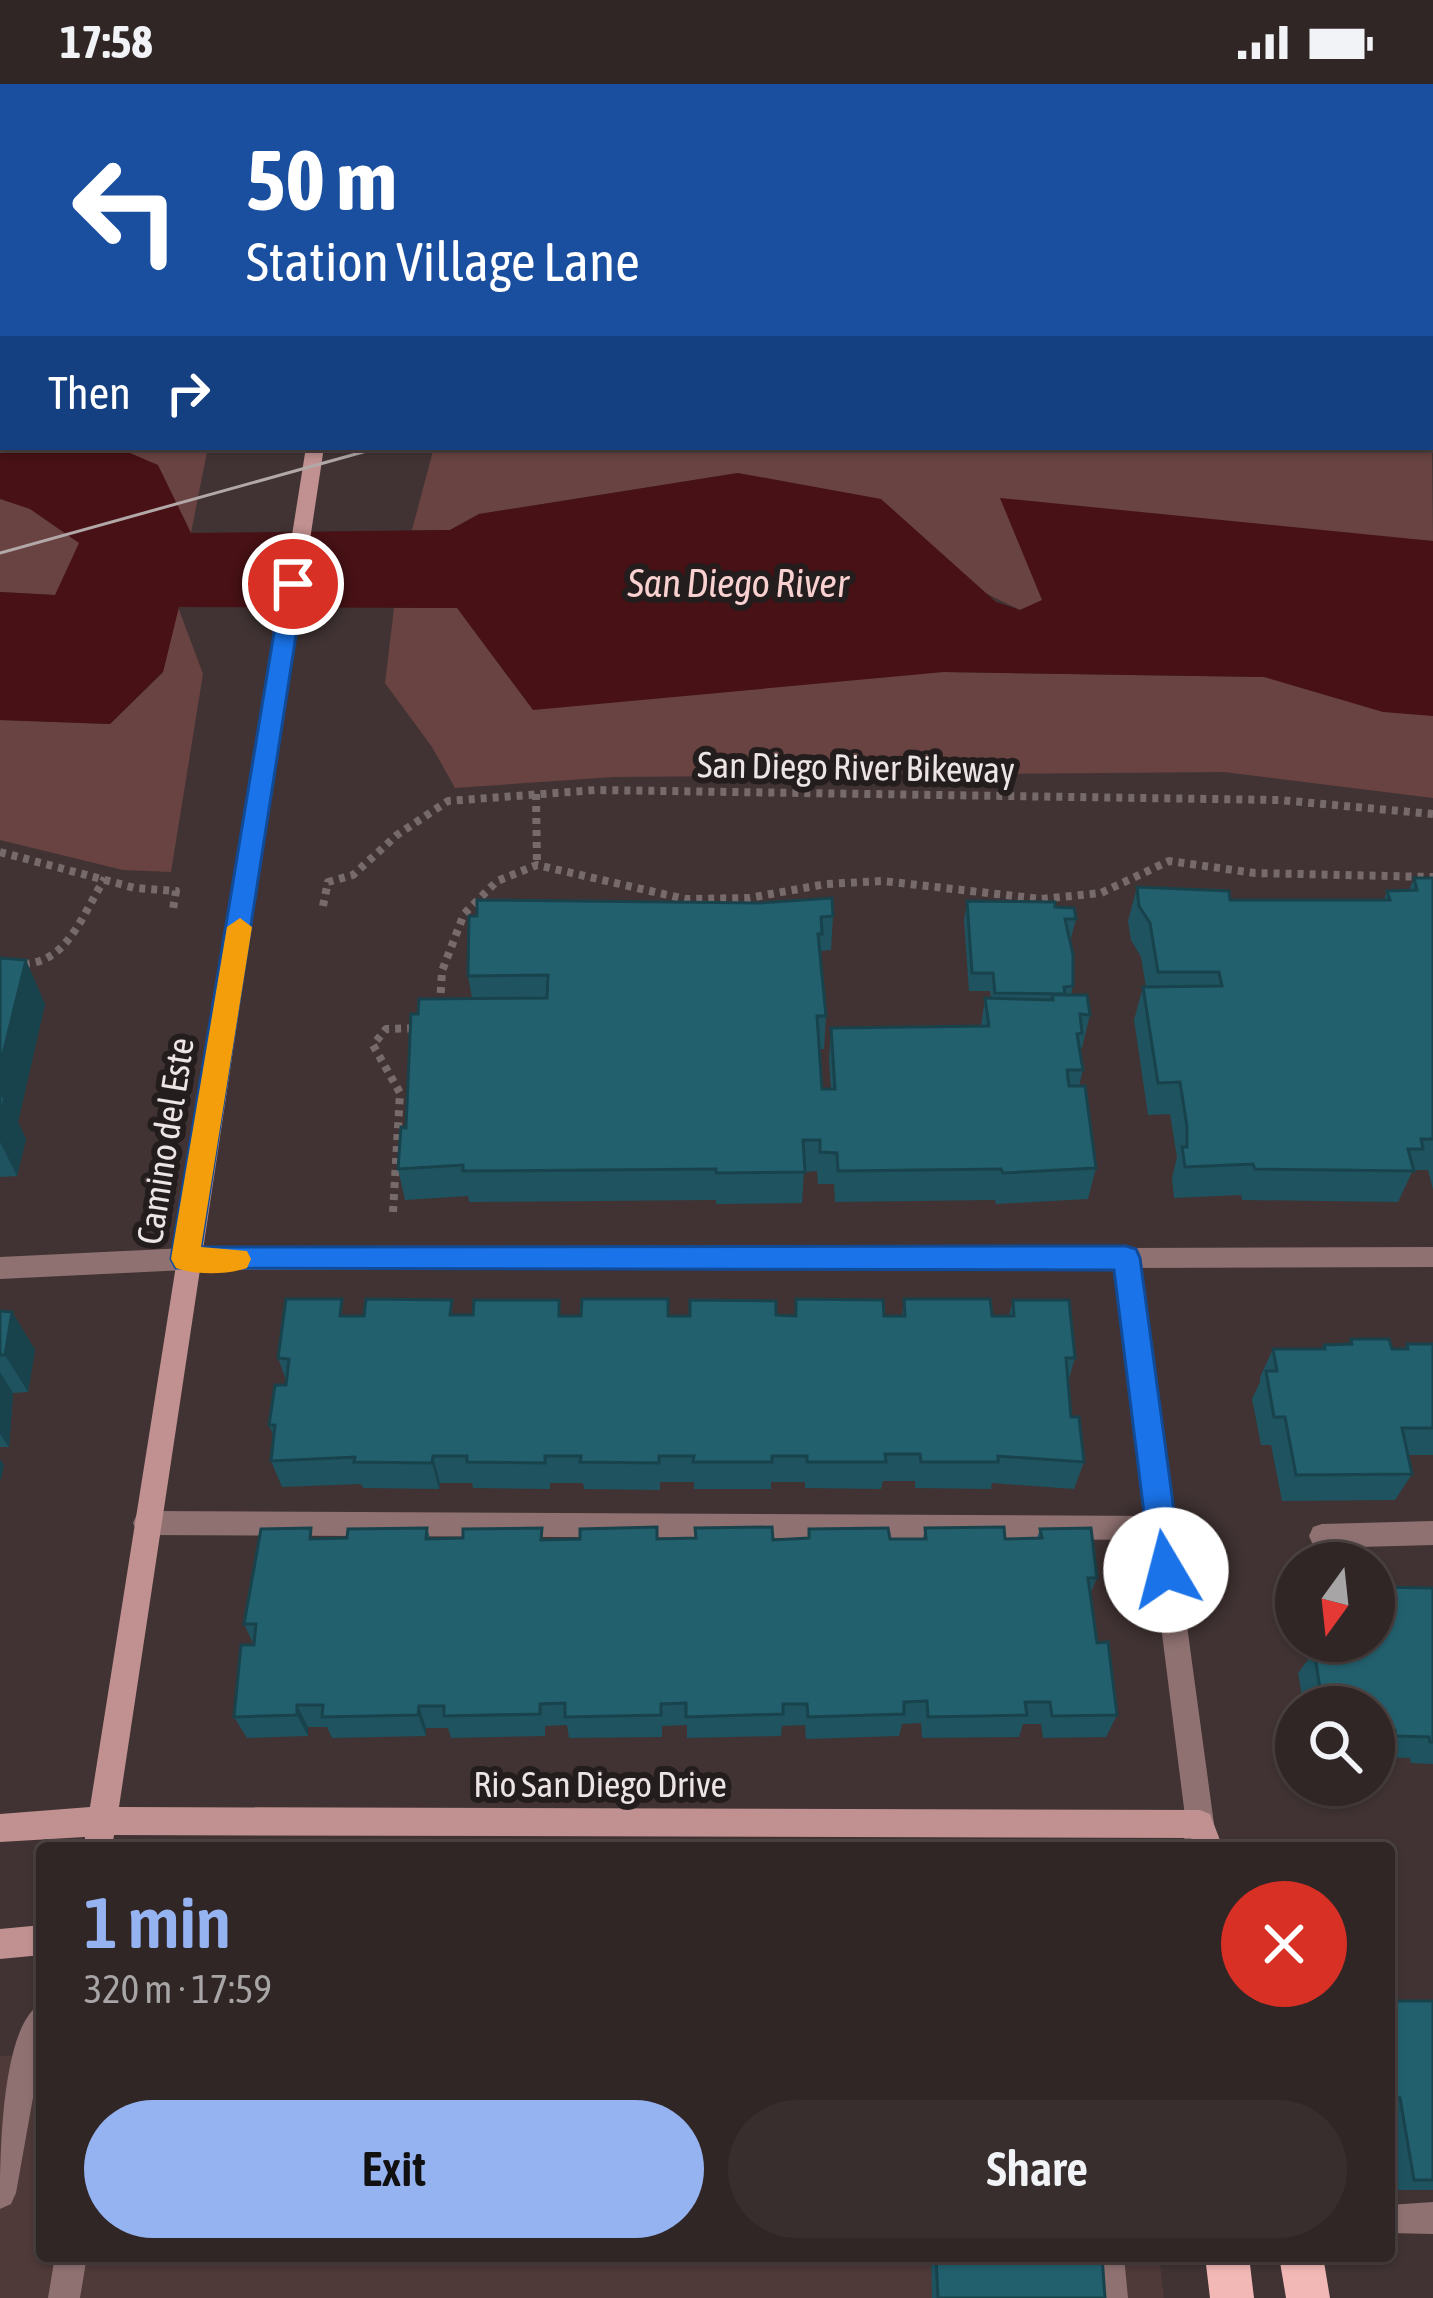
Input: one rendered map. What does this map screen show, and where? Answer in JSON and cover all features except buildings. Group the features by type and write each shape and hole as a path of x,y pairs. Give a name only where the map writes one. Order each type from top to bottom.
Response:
{"highway":[{"path":"1227,2262 1232,2298"},
{"path":"1301,2262 1307,2298"}],"main road":[{"path":"828,84 858,84"},
{"name":"Camino del Este","path":"100,1834 185,1259 315,450"},
{"name":"Rio San Diego Drive","path":"0,1828 100,1834 1202,1840"},
{"path":"0,1944 36,1941"}],"street":[{"path":"1126,1258 1202,1840"},
{"path":"0,1268 185,1259 1433,1258"},
{"path":"146,1523 1161,1528"},
{"path":"1322,1536 1433,1533"},
{"path":"0,2193 27,2043 36,2028"},
{"path":"1395,2219 1433,2218"},
{"path":"64,2298 70,2262"},
{"path":"1109,2262 1112,2298"}],"path":[{"name":"San Diego River Bikeway","path":"323,906 328,882 353,875 397,835 448,801 596,790 1279,800 1433,814"},
{"path":"536,794 537,866"},
{"path":"0,852 135,887 176,891 173,909"},
{"path":"393,1212 400,1093 396,1080 380,1066 373,1045 386,1030 411,1030 433,1022 440,1010 442,971 464,914 497,881 537,866 685,898 749,898 826,884 884,881 1041,899 1101,893 1169,861 1255,874 1433,877"},
{"path":"0,961 22,967 42,965 55,955 105,878"}],"shaded area":[{"path":"0,450 207,450 191,533 55,595 0,592"},
{"path":"433,450 1432,450 1433,541 1332,534 1020,610 738,473 480,514 450,530 412,530"},
{"path":"178,607 203,674 171,872 123,870 0,840 0,720 110,724 163,672"},
{"path":"394,608 457,608 944,672 1264,677 1433,674 1433,798 1224,772 614,777 455,788 432,747 385,683"},
{"path":"36,2054 36,2262 1160,2262 1164,2298 0,2298 0,2056"}],"water":[{"name":"San Diego River","path":"0,450 123,450 158,465 191,533 450,530 479,514 738,473 881,499 996,602 1020,610 1042,600 1000,498 1433,541 1433,716 1383,712 1264,677 944,672 533,710 457,608 179,607 163,672 110,724 0,720 0,592 55,595 79,543 30,509 0,499"}],"tram line":[{"path":"0,553 370,450"}],"slow traffic":[{"path":"237,1259 185,1259 240,927"}],"route":[{"path":"293,584 185,1259 1126,1258 1166,1570"}]}
